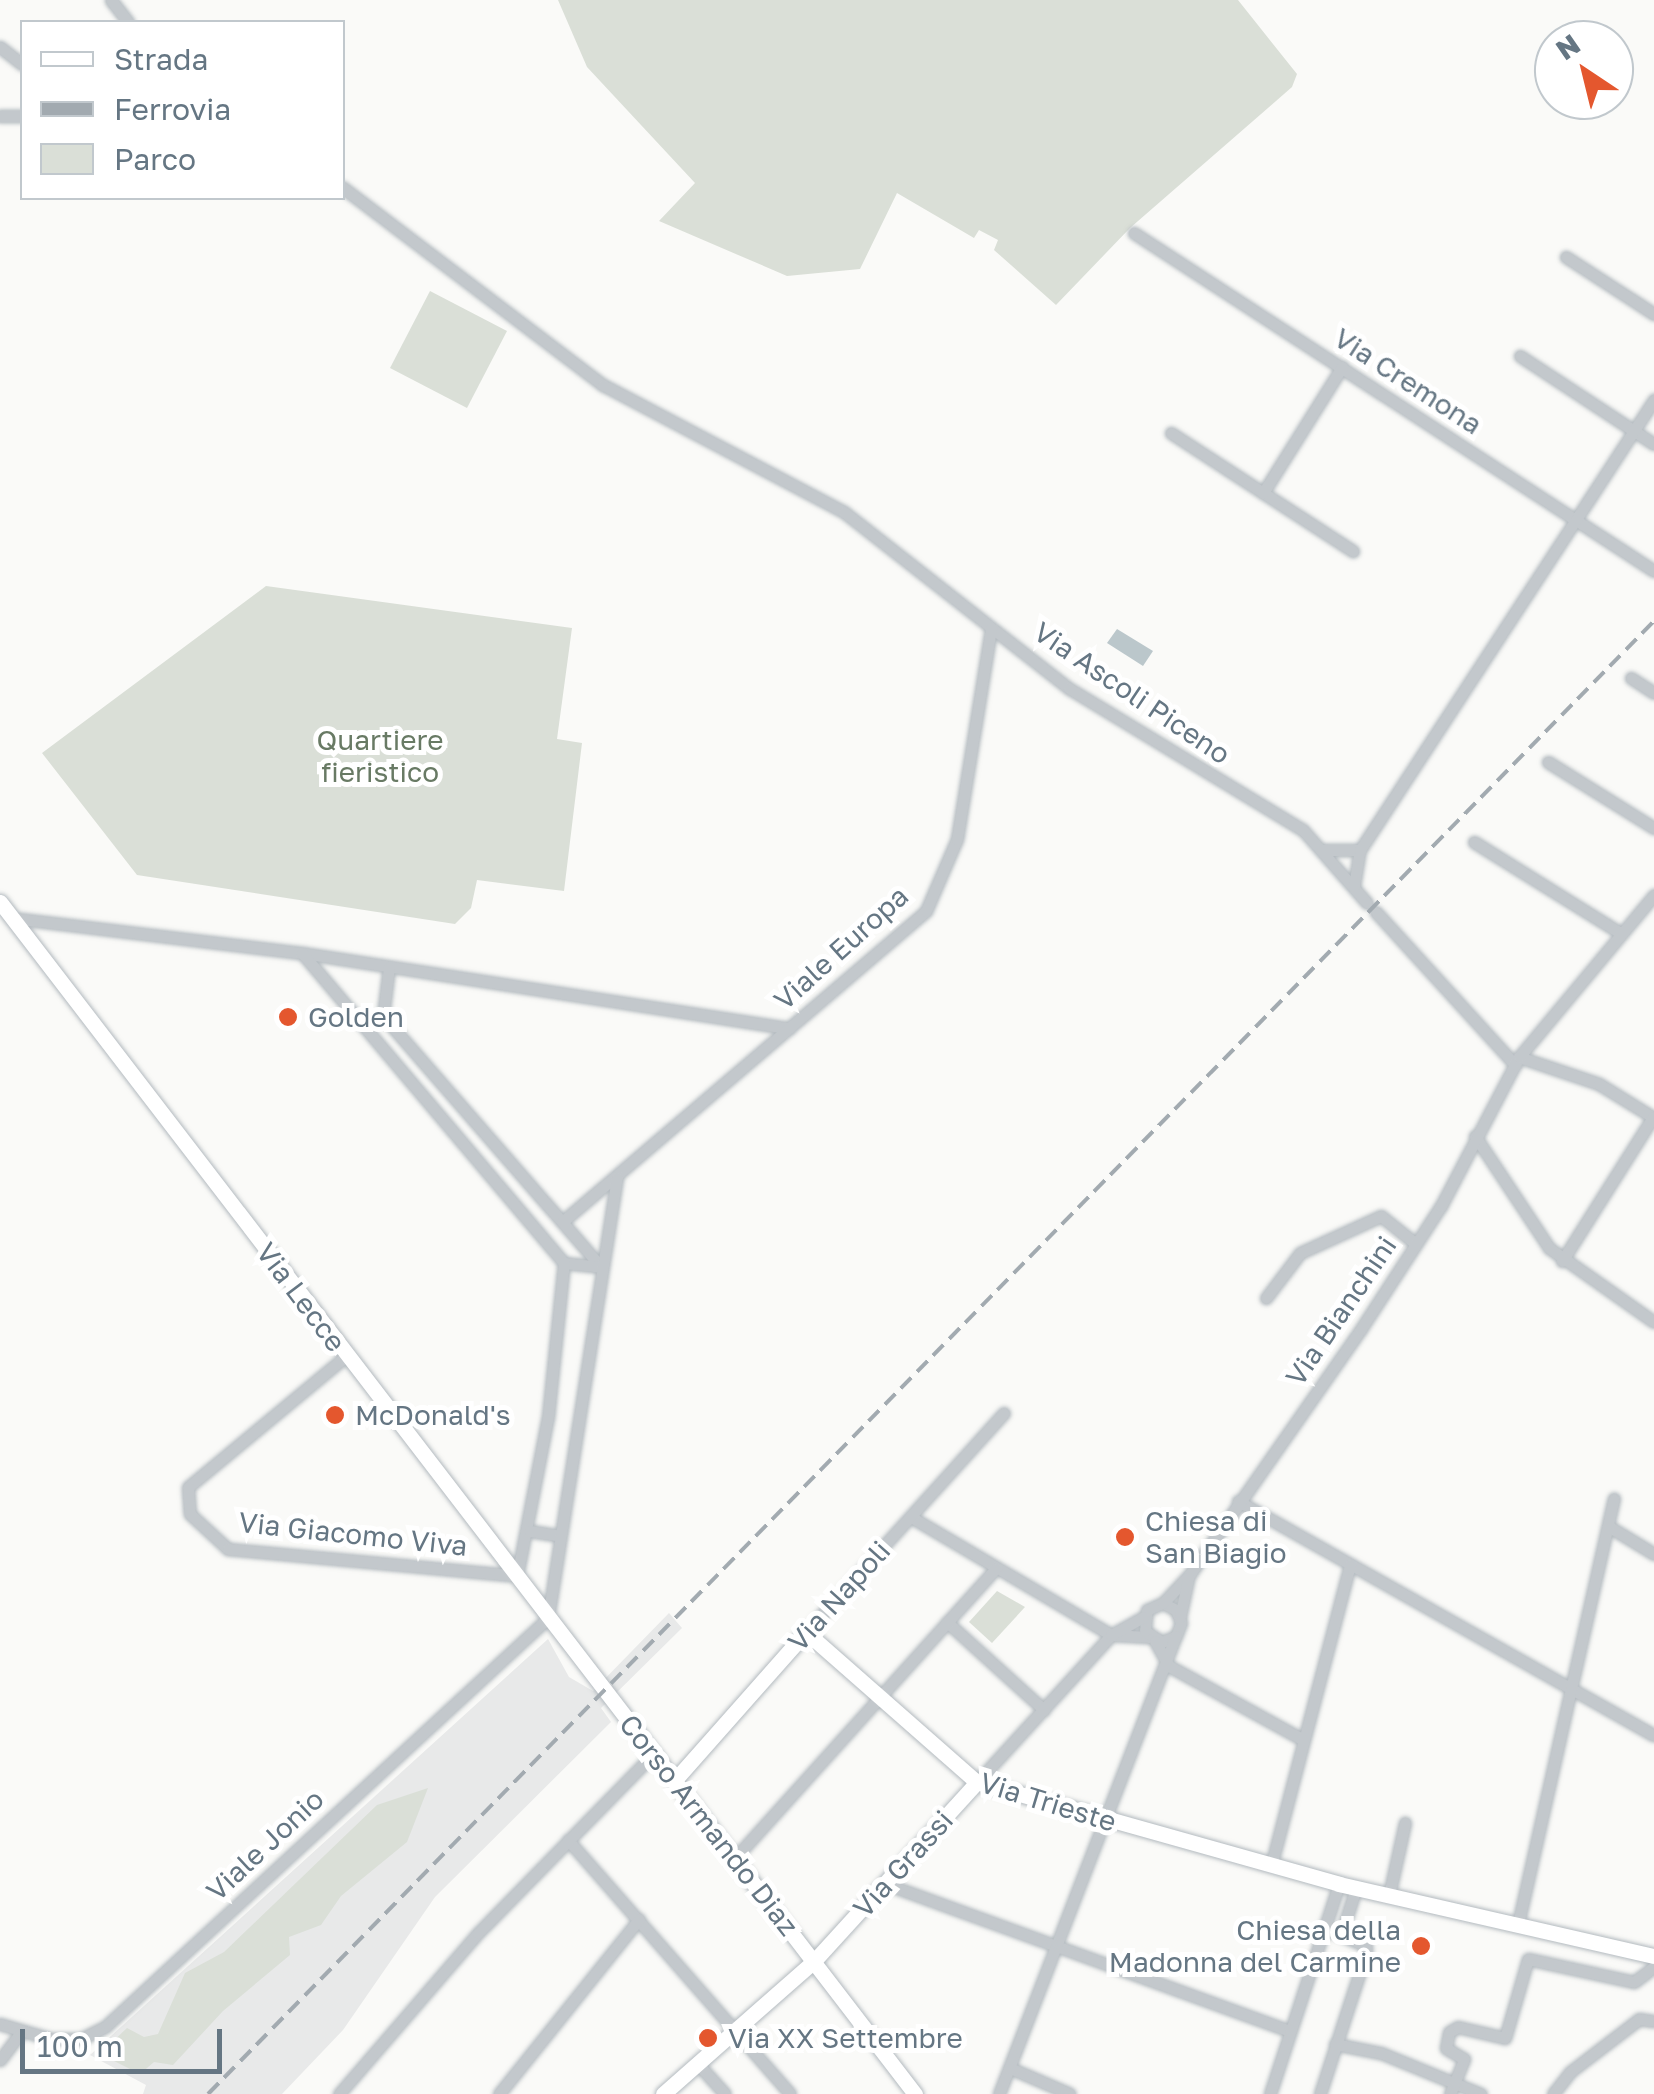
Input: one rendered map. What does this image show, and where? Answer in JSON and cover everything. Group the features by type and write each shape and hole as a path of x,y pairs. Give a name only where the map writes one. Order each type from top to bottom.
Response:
{"main road":[{"name":"Via Lecce","path":"0,902 604,1690"},
{"name":"Via Trieste","path":"806,1632 977,1782 1339,1884 1653,1955"},
{"name":"Via Napoli","path":"674,1780 806,1632"},
{"name":"Corso Armando Diaz","path":"604,1690 915,2094"},
{"name":"Via Grassi","path":"663,2094 815,1960 977,1782"}],"street":[{"path":"111,0 126,20"},
{"path":"0,46 20,62"},
{"name":"Via Ascoli Piceno","path":"345,189 603,385 864,527 1070,690 1268,808 1322,850 1371,908 1517,1061"},
{"name":"Via Cremona","path":"1134,233 1654,571"},
{"path":"1566,257 1654,314"},
{"path":"1520,356 1654,444"},
{"path":"1264,493 1342,367"},
{"path":"1354,886 1360,850 1654,400"},
{"path":"1171,434 1353,551"},
{"name":"Viale Europa","path":"562,1222 926,910 942,883 957,839 991,628"},
{"path":"1631,678 1654,693"},
{"path":"1548,762 1654,828"},
{"path":"1474,842 1622,934"},
{"path":"1322,850 1360,850"},
{"name":"Via Bianchini","path":"1190,1574 1416,1244 1517,1061 1654,895"},
{"path":"12,918 302,953 788,1028"},
{"path":"302,953 564,1262 601,1267"},
{"path":"366,1030 383,1016 388,967"},
{"path":"383,1016 601,1267"},
{"path":"1517,1061 1599,1084 1654,1118 1562,1261"},
{"path":"1476,1136 1562,1261 1654,1322"},
{"path":"548,1618 617,1176"},
{"path":"1266,1298 1300,1252 1381,1216 1416,1244"},
{"path":"517,1576 530,1531 564,1262"},
{"name":"Via Giacomo Viva","path":"346,1356 188,1488 184,1502 190,1514 228,1550 517,1576"},
{"name":"Via Napoli","path":"806,1632 1004,1412"},
{"path":"1518,1924 1574,1692 1614,1498"},
{"path":"1238,1502 1654,1735"},
{"path":"911,1517 1111,1635 1152,1639 1176,1636"},
{"path":"1608,1526 1654,1554"},
{"path":"530,1531 561,1536"},
{"path":"1271,1866 1350,1564"},
{"path":"735,1858 996,1568"},
{"path":"1111,1635 1163,1604 1190,1574"},
{"path":"999,2094 1169,1666 1190,1574"},
{"path":"1163,1604 1180,1616"},
{"name":"Viale Jonio","path":"20,2035 81,2039 106,2026 548,1618"},
{"path":"1143,1618 1169,1666 1302,1740"},
{"path":"947,1622 1044,1710"},
{"name":"Via Grassi","path":"977,1782 1111,1635"},
{"path":"339,2094 568,1840 654,1754"},
{"path":"1388,1894 1405,1823"},
{"path":"568,1840 790,2094"},
{"path":"886,1884 1056,1950 1289,2032"},
{"path":"1270,2094 1339,1884"},
{"path":"1342,1935 1356,1888"},
{"path":"499,2094 639,1919"},
{"path":"1320,2094 1366,1953 1366,1946 1323,1927"},
{"path":"1450,2094 1464,2059 1446,2048 1449,2032 1458,2027 1505,2038 1528,1959 1634,1982 1653,1955"},
{"path":"1553,2094 1640,2019 1654,2021"},
{"path":"0,2024 20,2035 0,2060"},
{"path":"1336,2044 1456,2080 1481,2094"},
{"path":"698,2064 724,2094"},
{"path":"1010,2068 1063,2093"}],"shaded area":[{"path":"1117,629 1153,651 1143,666 1107,643"},
{"path":"669,1613 682,1628 601,1708 611,1722 435,1897 343,2030 282,2094 143,2094 146,2085 90,2055 548,1639 569,1677 593,1691"}],"green space":[{"path":"558,0 1238,0 1297,74 1292,87 1130,228 1056,305 994,250 998,240 979,230 974,238 897,193 860,269 787,276 659,221 695,183 587,67"},
{"path":"430,291 507,331 467,408 390,368"},
{"name":"Quartiere fieristico","path":"266,586 572,628 557,739 582,743 564,891 477,880 471,908 455,924 137,875 42,753"},
{"path":"997,1591 1025,1607 992,1643 969,1622"},
{"path":"428,1788 407,1842 341,1896 321,1925 289,1937 290,1955 223,2011 173,2065 154,2062 140,2074 110,2059 108,2046 127,2028 144,2037 158,2034 185,1973 224,1952 377,1805"}],"railway":[{"path":"208,2094 1654,621"}],"place":[{"name":"Golden","path":"288,1017"},
{"name":"McDonald's","path":"335,1415"},
{"name":"Chiesa di San Biagio","path":"1125,1537"},
{"name":"Chiesa della Madonna del Carmine","path":"1421,1946"},
{"name":"Via XX Settembre","path":"708,2038"}]}
